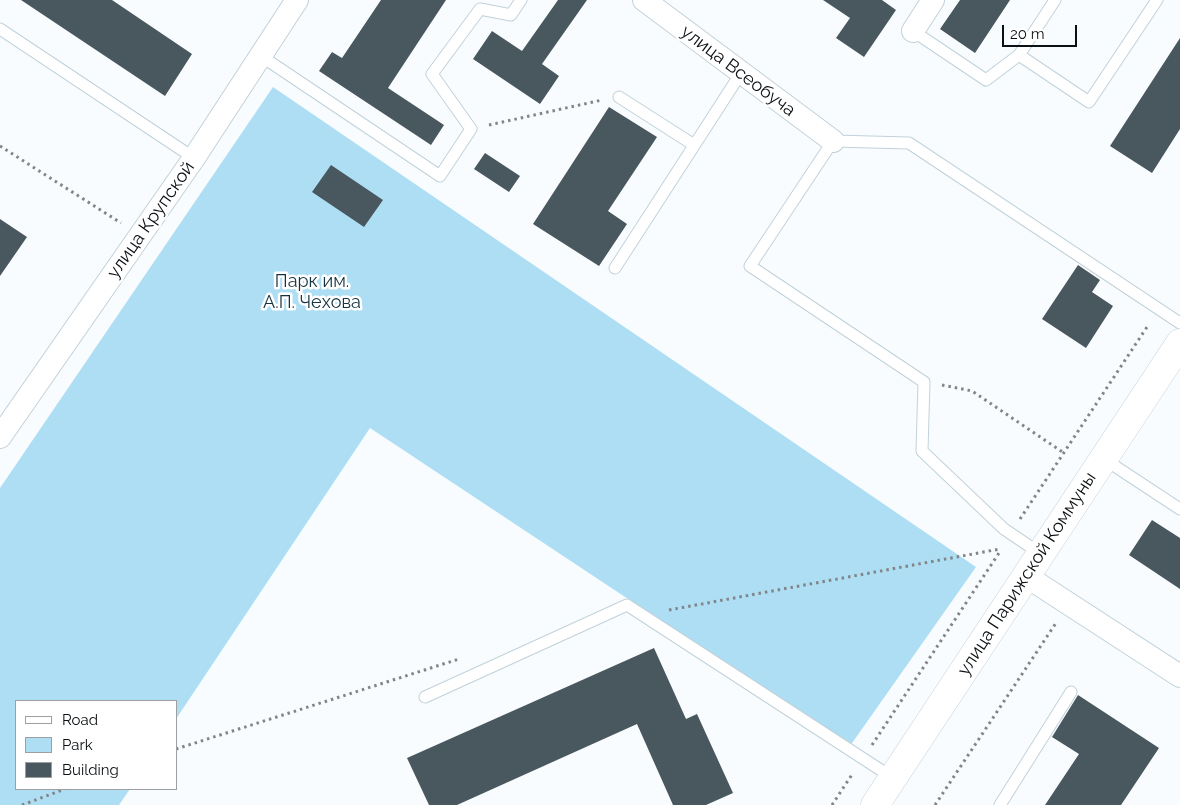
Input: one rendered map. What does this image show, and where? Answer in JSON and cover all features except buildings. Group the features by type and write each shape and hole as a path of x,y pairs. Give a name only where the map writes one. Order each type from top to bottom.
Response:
{"main road":[{"name":"улица Парижской Коммуны","path":"875,805 1180,343"}],"street":[{"name":"улица Крупской","path":"0,438 194,158 297,0"},
{"name":"улица Всеобуча","path":"644,0 832,141"},
{"path":"913,31 934,0"},
{"path":"1034,565 1068,603 1180,676"}],"lane":[{"path":"261,56 440,176 471,129 432,74 480,9 511,15 521,0"},
{"path":"913,31 986,80 1019,55 1055,0"},
{"path":"1019,55 1089,102 1157,0"},
{"path":"0,29 194,158"},
{"path":"615,268 741,72"},
{"path":"618,97 694,146"},
{"path":"1034,565 1011,534 922,451 924,382 750,266 832,141 909,143 1180,323"},
{"path":"1104,459 1180,509"},
{"path":"425,697 628,605 893,778"},
{"path":"1000,805 1070,692"}],"path":[{"path":"471,129 618,97"},
{"path":"0,146 140,236"},
{"path":"832,805 1159,309"},
{"path":"924,382 972,392 1064,453"},
{"path":"935,805 1068,603"},
{"path":"22,805 62,790"}],"green space":[{"name":"Парк им. А.П. Чехова","path":"273,87 976,567 850,746 370,428 178,716 178,700 15,700 15,790 129,790 119,805 0,805 0,488"}]}
